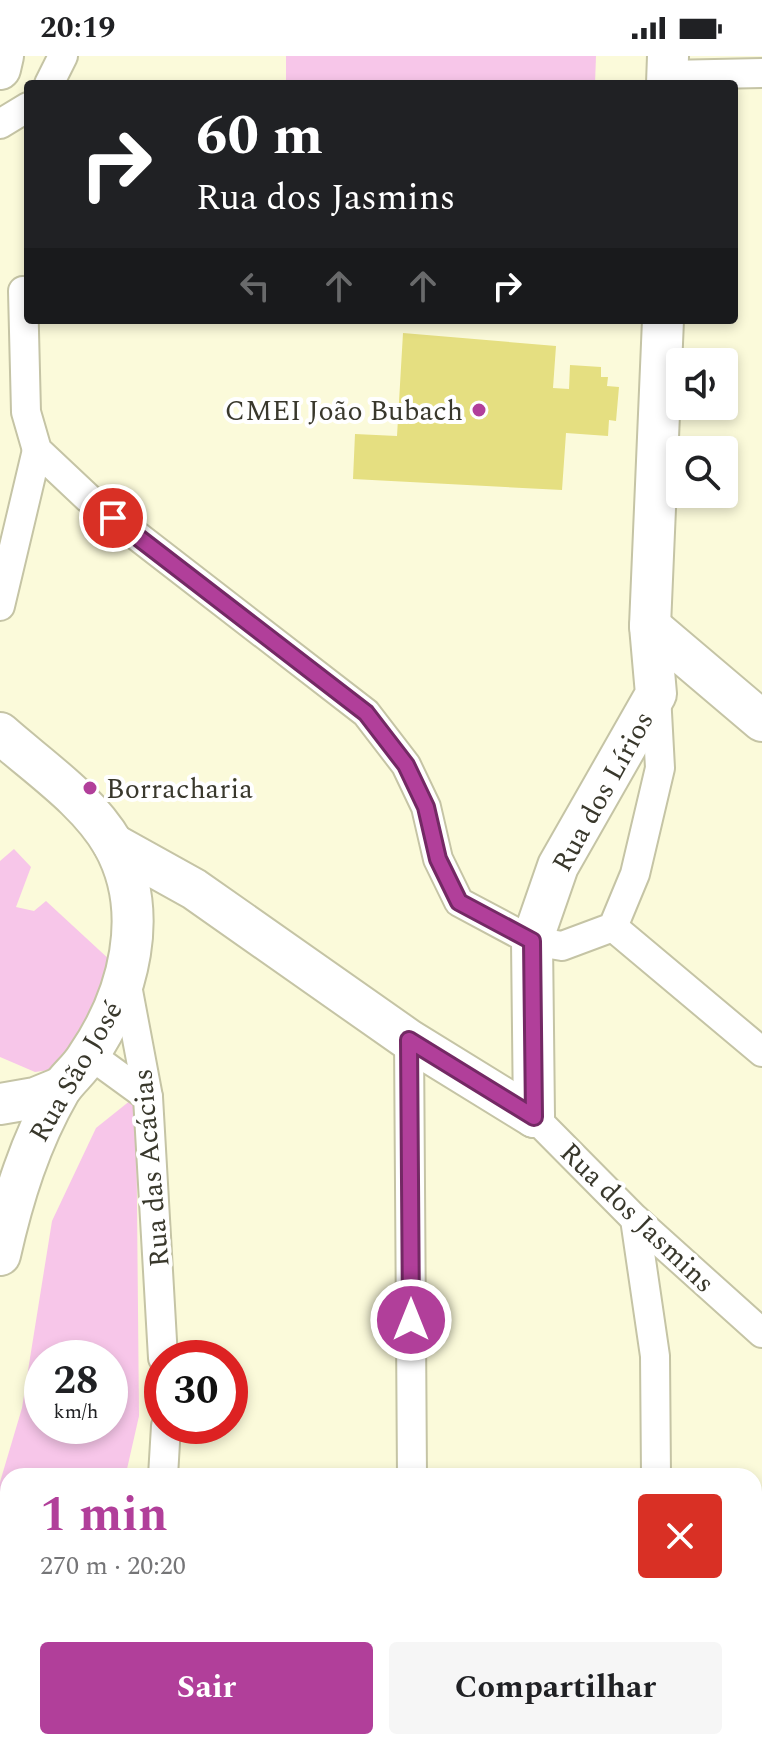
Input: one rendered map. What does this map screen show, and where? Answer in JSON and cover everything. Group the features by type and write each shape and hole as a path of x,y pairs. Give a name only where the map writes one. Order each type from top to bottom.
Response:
{"street":[{"path":"0,69 3,56"},
{"path":"51,80 63,56"},
{"path":"667,72 762,73"},
{"path":"0,124 24,109"},
{"path":"0,606 37,450 26,412 23,291"},
{"name":"Rua dos Lírios","path":"534,1117 532,941 558,866 656,694 650,626 663,324"},
{"path":"37,450 88,498 366,713 406,765 426,807 438,859 459,902 532,941 562,946 613,927 635,874 660,768 656,694"},
{"path":"650,626 762,721"},
{"path":"0,733 93,818 113,844 130,891 132,917 126,979"},
{"name":"Rua dos Jasmins","path":"113,844 194,889 409,1040 534,1117 635,1219 762,1333"},
{"path":"132,917 171,894 194,889"},
{"path":"613,927 762,1052"},
{"name":"Rua São José","path":"0,1255 14,1193 31,1147 126,979"},
{"name":"Rua das Acácias","path":"126,979 148,1097 162,1340"},
{"path":"409,1040 412,1468"},
{"path":"3,1102 74,1073 104,1065 148,1097"},
{"path":"635,1219 655,1356 656,1468"},
{"path":"163,1468 165,1444"}],"shaded area":[{"path":"286,56 596,56 595,80 286,80"},
{"path":"14,849 31,867 16,907 34,911 46,901 124,973 57,1069 35,1072 0,1057 0,861"},
{"path":"136,1096 139,1416 127,1468 4,1468 24,1396 24,1444 128,1444 128,1340 33,1340 52,1221 96,1128"}],"building":[{"path":"403,333 556,346 553,388 569,389 570,365 601,367 601,377 608,377 607,386 619,387 616,421 609,420 608,436 566,433 562,490 353,479 355,434 397,436"}],"place":[{"name":"CMEI João Bubach","path":"479,410"},
{"name":"Borracharia","path":"90,788"}],"route":[{"path":"113,518 366,713 406,765 426,807 438,859 459,902 532,941 534,1117 409,1040 411,1320"}]}
